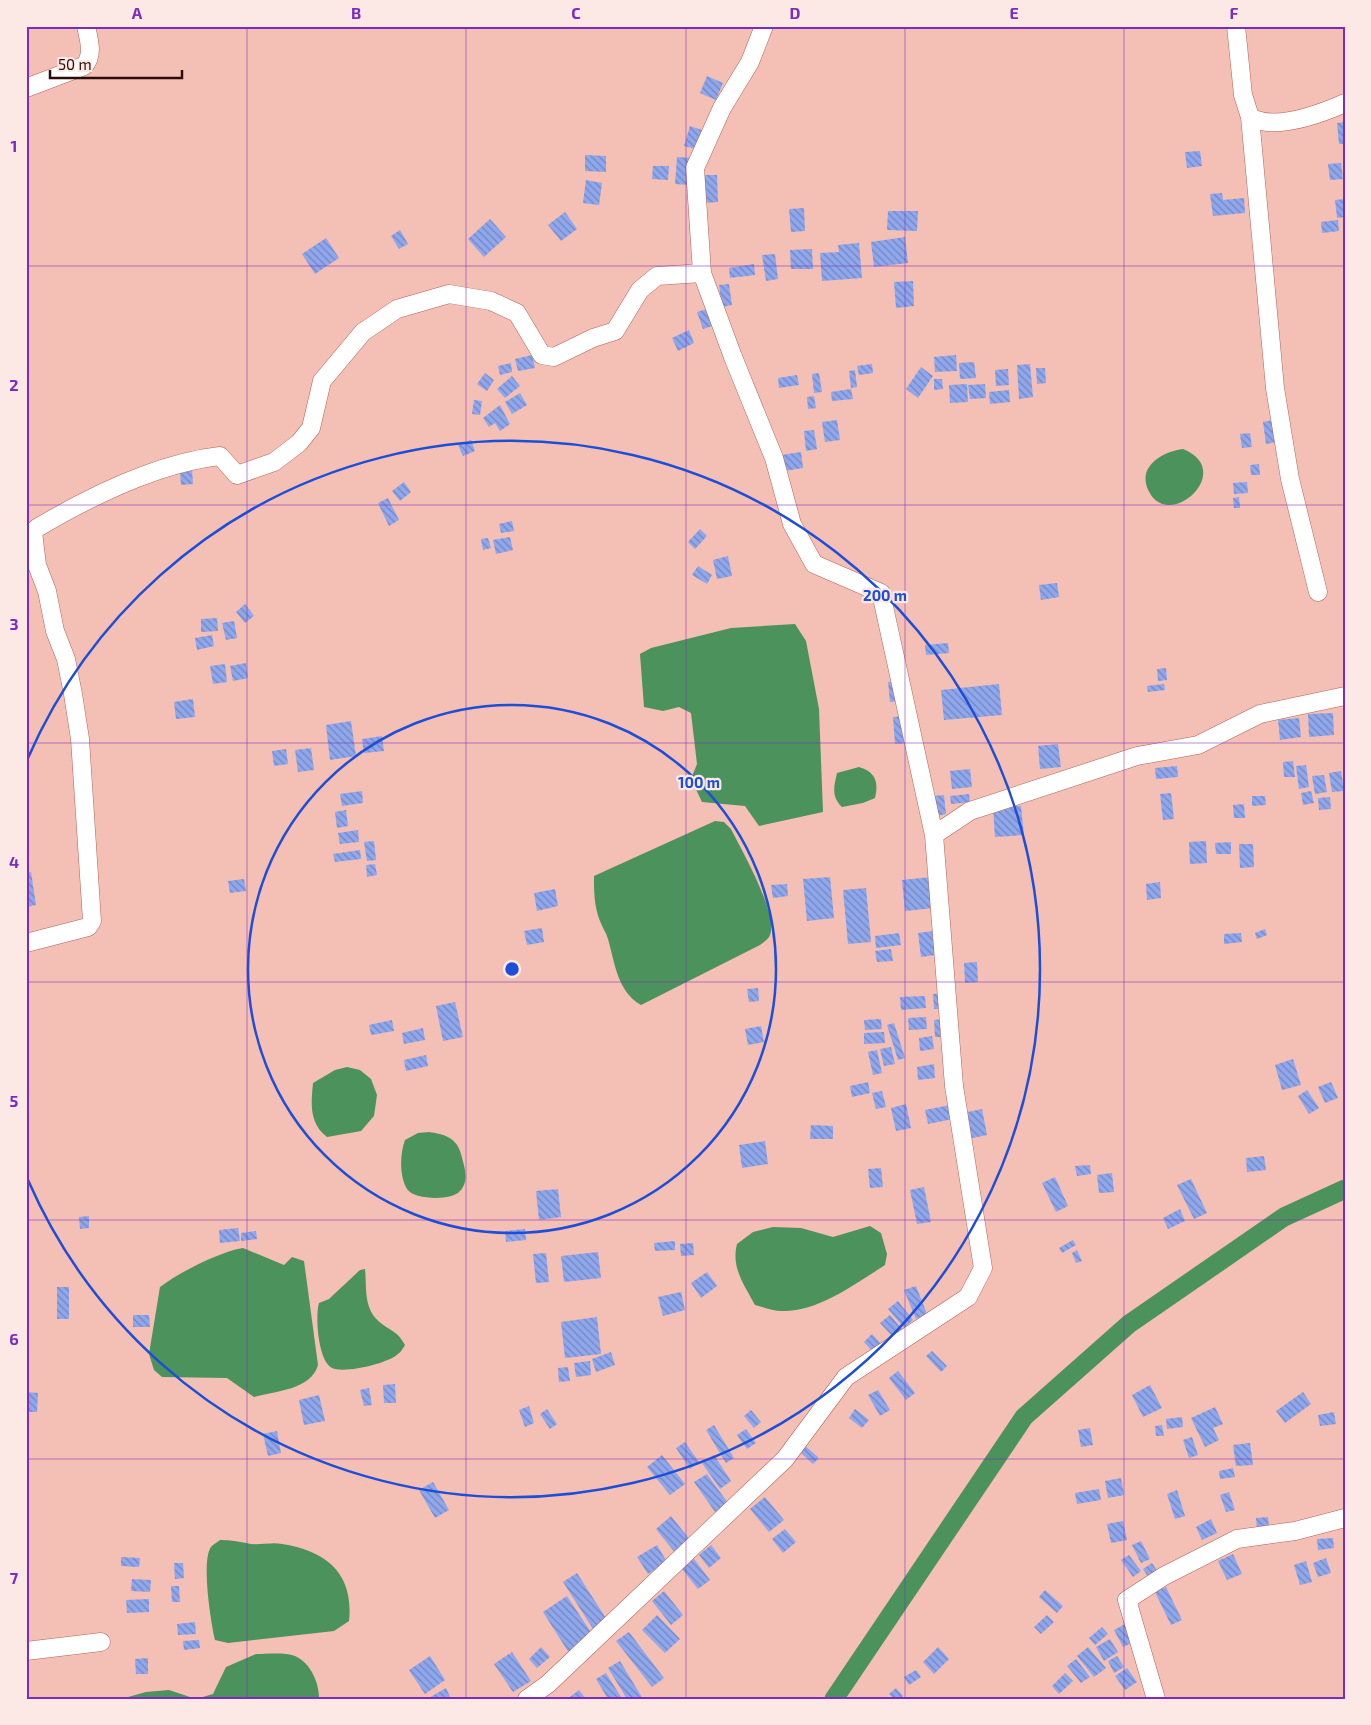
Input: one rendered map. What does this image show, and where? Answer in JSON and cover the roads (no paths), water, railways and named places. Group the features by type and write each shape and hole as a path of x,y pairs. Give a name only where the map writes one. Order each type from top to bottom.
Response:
{"street":[{"path":"26,88 84,66 89,60 90,48 86,26"},
{"path":"527,1699 563,1671 785,1459 846,1377 968,1297 984,1268 954,1086 934,835 880,594 814,564 792,524 774,458 733,358 702,273 696,168 722,108 750,62 764,26"},
{"path":"1236,26 1243,95 1250,117 1275,388 1290,479 1318,592"},
{"path":"1250,117 1260,123 1304,118 1345,103"},
{"path":"26,943 88,927 92,921 80,740 66,659 55,631 47,591 37,565 33,532 37,528 111,488 202,458 220,456 237,475 274,462 300,443 311,428 322,381 363,332 397,309 449,294 491,301 517,313 542,355 554,357 593,338 615,330 640,290 657,276 702,273"},
{"path":"934,835 970,811 1137,756 1198,746 1260,714 1345,696"},
{"path":"1156,1699 1127,1600 1164,1576 1237,1539 1295,1531 1345,1518"},
{"path":"26,1651 102,1642"}],"waterway":[{"path":"834,1699 1024,1417 1129,1324 1284,1217 1345,1189"}]}
